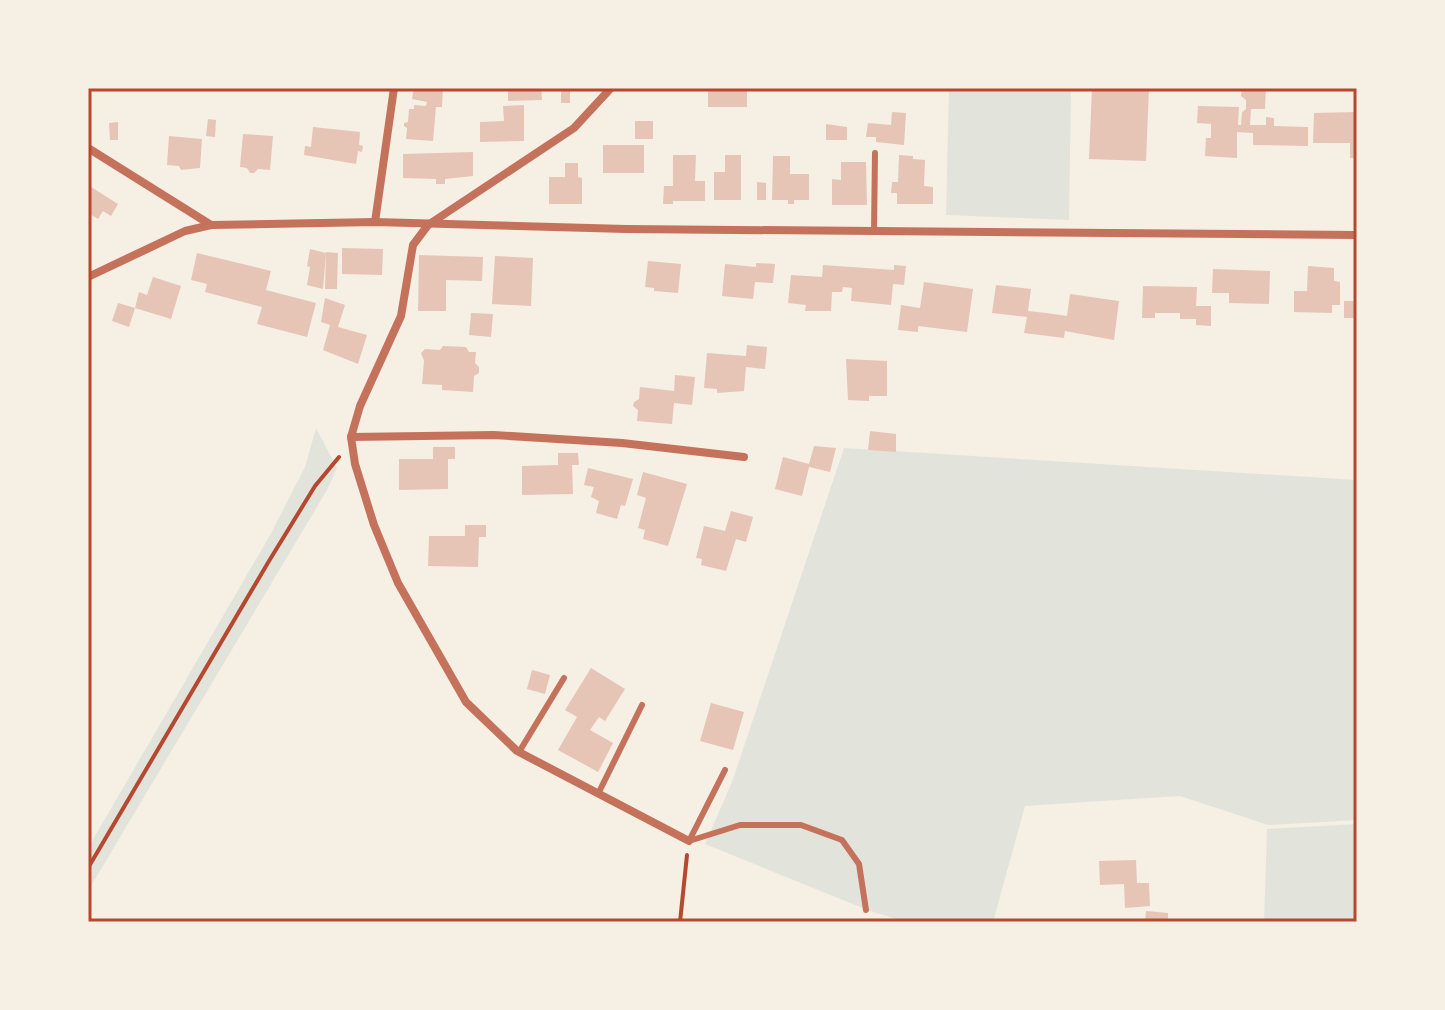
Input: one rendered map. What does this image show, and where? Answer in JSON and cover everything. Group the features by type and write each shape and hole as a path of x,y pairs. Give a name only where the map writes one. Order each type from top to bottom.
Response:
{"street":[{"path":"375,222 394,88"},
{"path":"611,88 574,128 428,225 413,245 401,316 360,406 351,440 374,525 398,583 466,702 519,752 689,841"},
{"path":"88,148 211,225"},
{"path":"88,277 185,231 211,225 375,222 1357,235"},
{"path":"351,440 494,435 622,443 744,457"}],"lane":[{"path":"874,231 875,153"},
{"path":"519,752 564,678"},
{"path":"598,794 642,705"},
{"path":"689,841 725,770"},
{"path":"689,841 740,825 801,825 842,840 859,864 866,910"}],"path":[{"path":"88,868 315,486 351,440"},
{"path":"680,922 689,841"}],"shaded area":[{"path":"949,88 1071,88 1069,220 946,215"},
{"path":"316,428 337,468 327,490 88,891 88,848 269,537 305,467"},
{"path":"844,448 1357,480 1357,820 1268,825 1180,796 1025,806 993,922 906,922 870,911 705,844 732,782"},
{"path":"1357,824 1357,922 1264,922 1267,829"}],"building":[{"path":"414,88 443,88 442,107 436,107 433,141 406,139 404,123 408,122 409,109 414,109 414,105 426,106 427,102 412,99"},
{"path":"508,88 541,88 542,100 508,101"},
{"path":"561,88 570,88 570,103 561,103"},
{"path":"708,88 747,88 747,107 708,107"},
{"path":"1092,88 1149,88 1146,161 1089,159"},
{"path":"1242,88 1266,88 1265,109 1251,109 1250,125 1266,125 1266,117 1274,118 1274,126 1308,127 1308,146 1253,145 1253,133 1237,132 1237,158 1205,156 1206,138 1211,138 1211,124 1197,123 1198,106 1239,107 1238,125 1241,125 1242,112 1246,109 1246,100 1241,96"},
{"path":"524,105 524,141 480,142 480,122 504,121 503,106"},
{"path":"892,112 906,113 904,145 876,142 876,137 866,137 868,123 891,125"},
{"path":"1356,112 1357,158 1350,158 1350,143 1313,143 1314,113"},
{"path":"208,119 216,120 215,137 206,136"},
{"path":"635,121 653,121 653,139 635,139"},
{"path":"118,122 118,140 110,140 109,123"},
{"path":"826,124 847,127 847,140 826,140"},
{"path":"313,127 360,132 359,145 363,146 362,152 358,151 356,164 304,155 305,146 311,147"},
{"path":"243,134 273,136 270,170 258,169 250,173 247,168 240,167"},
{"path":"169,136 202,139 200,168 181,170 179,166 167,165"},
{"path":"603,145 644,145 644,173 603,173"},
{"path":"473,152 473,176 445,179 445,184 436,184 436,179 403,178 403,154"},
{"path":"673,155 696,155 695,181 705,181 705,201 663,204 664,186 673,186"},
{"path":"725,155 741,155 741,200 714,200 714,172 725,172"},
{"path":"899,155 925,160 924,186 933,187 933,204 897,204 897,193 891,193 892,182 898,182"},
{"path":"773,156 790,156 790,174 809,174 809,200 794,200 794,204 788,204 788,200 772,200"},
{"path":"841,162 866,162 867,205 832,205 832,179 841,180"},
{"path":"565,163 578,163 578,177 582,178 582,204 549,204 549,177 565,177"},
{"path":"757,182 766,183 766,200 757,200"},
{"path":"88,185 118,204 111,216 103,211 98,219 88,213"},
{"path":"342,248 383,249 382,275 342,274"},
{"path":"310,249 326,253 323,289 307,285"},
{"path":"326,252 338,253 337,289 325,289"},
{"path":"197,253 271,271 266,290 316,303 307,337 257,324 262,307 205,292 207,284 191,280"},
{"path":"419,255 483,257 482,281 446,280 446,311 418,311"},
{"path":"495,256 533,258 531,306 492,304"},
{"path":"648,261 681,264 678,293 645,287"},
{"path":"756,263 775,264 773,283 755,282 753,299 722,296 725,264 756,267"},
{"path":"823,265 894,270 894,265 906,266 904,285 893,284 891,305 851,301 852,288 843,287 842,292 832,292 831,311 805,311 806,305 788,303 791,275 822,277"},
{"path":"1308,266 1334,268 1334,281 1340,282 1340,305 1332,305 1332,313 1294,312 1294,291 1307,291"},
{"path":"1213,269 1270,271 1269,304 1229,303 1229,293 1212,293"},
{"path":"153,277 181,286 171,319 135,308 139,292 147,295"},
{"path":"924,282 973,289 967,332 918,326 918,332 898,330 901,305 920,308"},
{"path":"996,285 1031,289 1028,311 1067,316 1070,294 1119,301 1114,340 1065,331 1064,338 1024,333 1027,317 992,313"},
{"path":"1143,286 1197,287 1196,306 1211,306 1211,326 1196,325 1196,319 1180,319 1180,313 1155,313 1155,318 1142,318"},
{"path":"325,298 345,305 338,327 367,335 358,364 323,350 330,325 321,322"},
{"path":"1344,301 1357,301 1357,318 1344,318"},
{"path":"118,303 135,308 129,327 112,321"},
{"path":"471,313 493,314 491,337 469,335"},
{"path":"747,345 767,347 765,369 746,367 744,391 717,393 717,389 704,388 707,353 746,356"},
{"path":"443,346 466,347 469,352 476,352 475,363 479,373 474,376 473,392 442,390 442,385 422,384 424,361 421,353 425,349 440,350"},
{"path":"846,359 887,361 887,396 869,396 869,401 848,400"},
{"path":"675,375 695,377 692,405 674,403 672,424 637,421 638,410 633,406 639,399 640,387 674,391"},
{"path":"870,431 896,434 896,452 868,450"},
{"path":"814,446 836,448 830,472 809,467 802,496 775,489 783,457 809,464"},
{"path":"433,447 455,447 455,459 448,459 448,489 399,490 399,459 433,459"},
{"path":"558,453 578,453 579,465 572,465 573,494 522,495 522,466 558,465"},
{"path":"588,468 633,479 625,506 621,505 617,519 596,513 599,501 591,497 594,487 584,485"},
{"path":"643,472 687,484 668,546 643,539 645,530 638,528 646,498 637,495"},
{"path":"731,511 753,517 746,542 736,539 726,571 701,565 702,559 696,558 704,526 725,531"},
{"path":"465,525 486,525 486,537 479,537 478,567 428,566 429,536 465,536"},
{"path":"591,668 625,689 605,721 599,717 590,730 613,743 598,772 558,750 577,717 565,710"},
{"path":"532,670 550,675 545,694 527,689"},
{"path":"711,703 744,712 733,750 700,741"},
{"path":"1136,860 1137,883 1149,883 1150,906 1125,908 1124,884 1100,885 1099,861"},
{"path":"1146,911 1168,913 1168,922 1145,922"}]}
